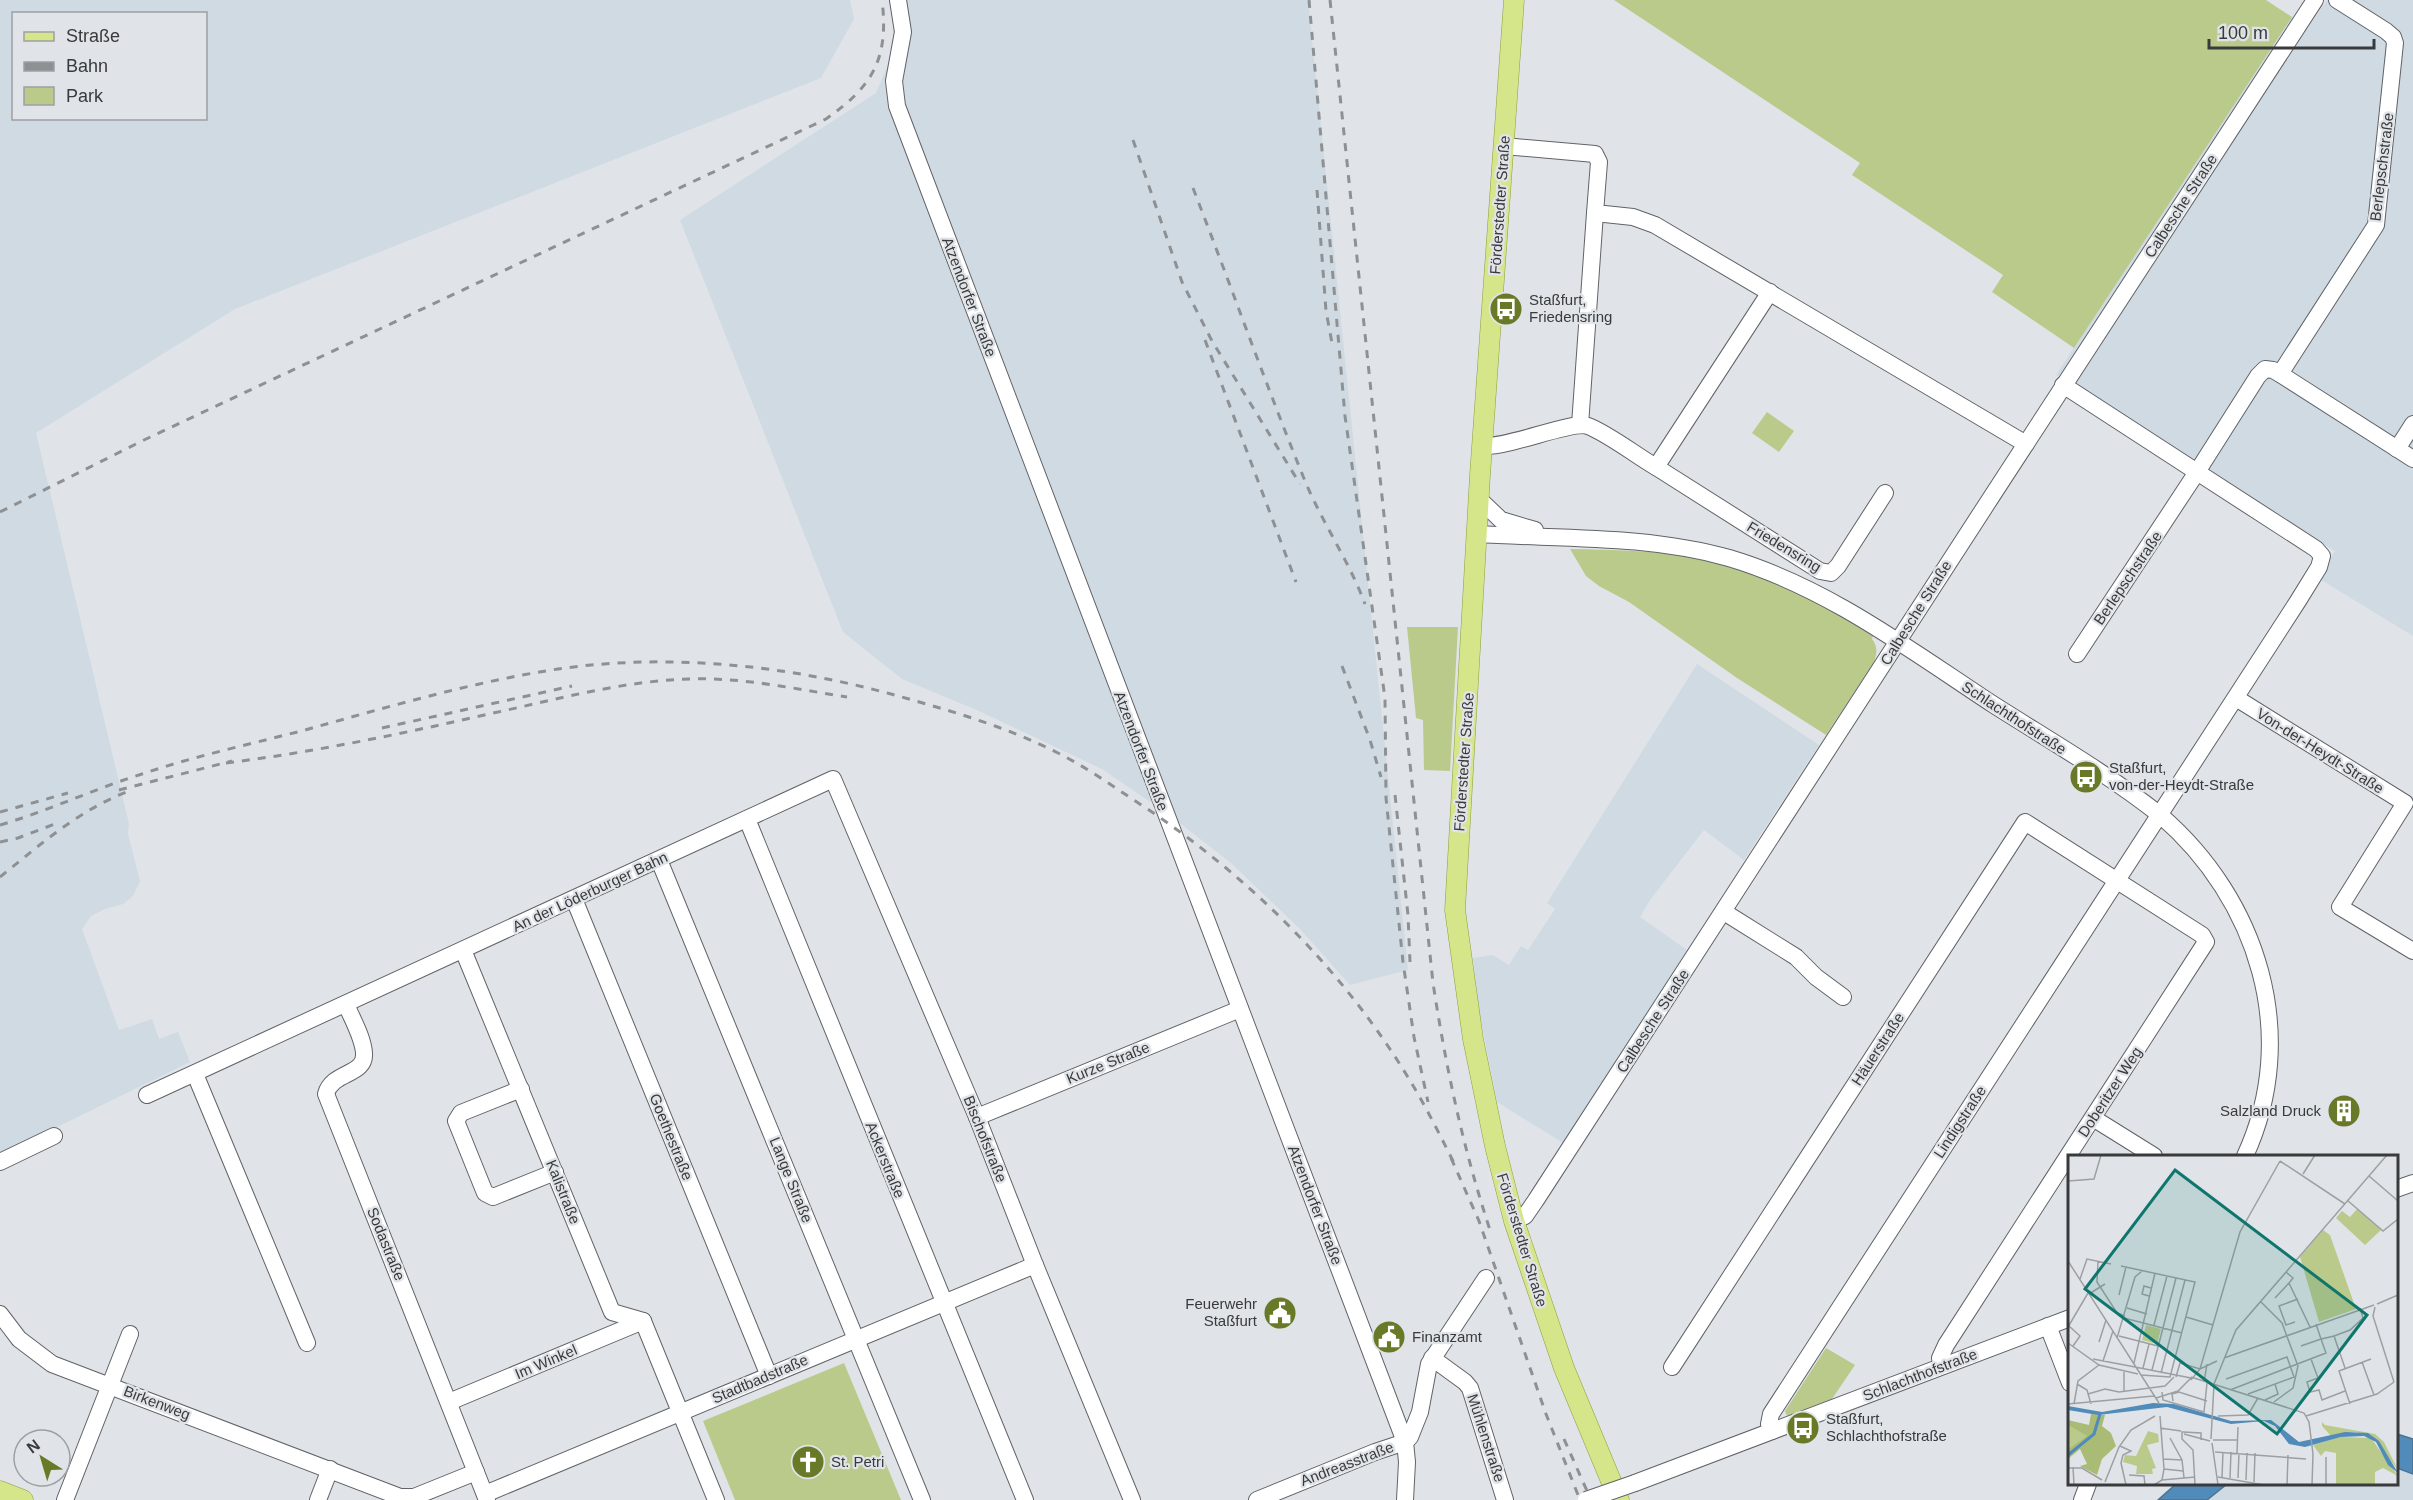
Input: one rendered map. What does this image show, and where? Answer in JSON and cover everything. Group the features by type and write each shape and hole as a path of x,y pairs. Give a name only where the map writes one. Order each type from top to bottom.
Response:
{"main road":[{"name":"Förderstedter Straße","path":"1514,0 1479,499 1455,910 1473,1039 1495,1146 1514,1221 1568,1378 1619,1500"},
{"path":"0,1491 23,1500"}],"street":[{"name":"Atzendorfer Straße","path":"898,0 903,32 894,81 897,106 1404,1442 1407,1462 1405,1500"},
{"name":"Calbesche Straße","path":"1514,1221 1525,1216 1536,1200 2315,0"},
{"name":"Berlepschstraße","path":"2077,654 2258,376 2265,369 2280,374 2377,221 2396,43 2386,31 2337,0"},
{"path":"1483,446 1499,446 1580,425 1599,162 1595,154 1504,146"},
{"path":"1594,213 1633,217 1655,225 2026,444"},
{"path":"1656,467 1770,292"},
{"path":"2280,374 2413,459"},
{"path":"2063,385 2316,549 2322,556 2319,567 2298,601 2160,814"},
{"path":"2397,449 2413,424"},
{"name":"Friedensring","path":"1580,425 1587,425 1656,467 1820,572 1831,573 1839,566 1885,493"},
{"name":"Schlachthofstraße","path":"1479,499 1502,520 1533,528 1541,537"},
{"name":"Schlachthofstraße","path":"1477,534 1642,543 1692,550 1729,558 1804,586 1898,642 2160,814 2202,855 2228,892 2250,938 2260,972 2268,1015 2267,1075 2260,1115 2245,1155"},
{"name":"Von-der-Heydt-Straße","path":"2236,698 2409,796 2340,907 2413,951"},
{"name":"An der Löderburger Bahn","path":"147,1095 833,779"},
{"name":"Bischofstraße","path":"833,779 976,1117 1132,1500"},
{"name":"Lindigstraße","path":"1772,1431 1769,1421 1771,1413 2160,814"},
{"name":"Ackerstraße","path":"747,819 1025,1500"},
{"name":"Häuerstraße","path":"1672,1367 2025,822 2117,880"},
{"name":"Lange Straße","path":"659,860 922,1500"},
{"name":"Doberitzer Weg","path":"2069,1155 2206,942 2202,935 2117,880"},
{"name":"Goethestraße","path":"574,899 769,1376"},
{"path":"1724,912 1796,957 1816,977 1843,998"},
{"name":"Kalistraße","path":"463,950 612,1312 643,1321"},
{"name":"Sodastraße","path":"346,1004 364,1052 363,1061 358,1069 335,1078 328,1086 326,1094 486,1497"},
{"name":"Kurze Straße","path":"976,1117 1240,1009"},
{"path":"195,1074 307,1343"},
{"path":"521,1089 461,1113 456,1121 485,1193 493,1197 555,1172"},
{"path":"2093,1118 2152,1155"},
{"path":"0,1162 54,1136"},
{"name":"Doberitzer Weg","path":"1942,1366 1940,1358 1946,1345 2068,1157"},
{"path":"2398,1189 2413,1183"},
{"name":"Stadtbadstraße","path":"486,1497 680,1413 1035,1265"},
{"path":"1404,1442 1416,1426 1432,1358 1486,1278"},
{"name":"Birkenweg","path":"0,1314 19,1339 51,1364 330,1468 400,1497 414,1497 476,1472"},
{"name":"Schlachthofstraße","path":"1586,1500 2068,1319"},
{"path":"643,1321 716,1500"},
{"name":"Im Winkel","path":"449,1402 643,1321"},
{"path":"2048,1326 2068,1378"},
{"path":"65,1500 130,1334"},
{"name":"Mühlenstraße","path":"1432,1358 1470,1388 1505,1500"},
{"name":"Andreasstraße","path":"1257,1500 1404,1442"},
{"path":"318,1500 330,1468"},
{"path":"2082,1500 2088,1485"}],"shaded area":[{"path":"0,0 850,0 854,19 821,78 235,309 36,433 129,824 128,834 140,881 133,896 123,904 91,916 82,929 119,1030 152,1019 159,1039 178,1032 190,1062 0,1155"},
{"path":"891,0 1308,0 1408,970 1350,985 1302,931 1231,863 1172,817 1102,769 979,711 902,679 843,632 680,220 876,93 890,60 895,23"},
{"path":"2327,0 2413,0 2413,636 2318,578 2335,551 2228,486 2056,375 2292,17 2308,28"},
{"path":"1697,664 1819,745 1744,860 1704,830 1650,900 1640,917 1687,950 1563,1143 1497,1102 1479,1010 1473,958 1493,955 1509,965 1521,946 1528,950 1555,909 1547,903"},
{"path":"2398,1468 2413,1474 2413,1500 2207,1500 2226,1485 2398,1485"}],"green space":[{"path":"1614,0 2266,0 2292,17 2074,348 1992,292 2003,275 1852,175 1860,163"},
{"path":"1767,412 1794,431 1779,452 1752,433"},
{"path":"1570,549 1666,553 1698,558 1745,570 1811,598 1873,636 1876,650 1874,662 1826,735 1737,678 1629,602 1599,586 1586,576"},
{"path":"1407,627 1458,627 1450,771 1424,770 1423,720 1416,718"},
{"path":"1826,1348 1855,1365 1832,1399 1787,1416 1785,1411"},
{"path":"844,1363 901,1500 735,1500 703,1421"}],"water":[{"path":"2398,1434 2413,1439 2413,1474 2398,1468"},
{"path":"2175,1485 2226,1485 2207,1500 2158,1500"}],"railway":[{"path":"0,512 144,440 826,119 856,95 874,69 883,39 882,0"},
{"path":"1309,0 1345,416 1385,698 1386,798 1403,962 1414,1037 1428,1102"},
{"path":"1330,0 1433,983 1456,1108 1490,1230"},
{"path":"1133,140 1182,282 1212,341 1300,484"},
{"path":"1193,188 1305,481 1365,604"},
{"path":"1317,190 1326,311 1332,343"},
{"path":"1205,340 1296,582"},
{"path":"0,825 124,780 223,750 462,688 526,674 600,664 684,662 768,669 851,684 976,719 1038,743 1091,772 1143,806 1219,862 1289,926 1352,997 1406,1074 1454,1163"},
{"path":"1342,666 1370,740 1381,777"},
{"path":"226,763 358,742 638,683 689,679 729,680 847,697"},
{"path":"382,728 572,686"},
{"path":"119,790 232,761"},
{"path":"0,877 77,818 129,791"},
{"path":"0,812 68,793"},
{"path":"1395,795 1408,915 1410,962"},
{"path":"0,842 18,838 60,822"},
{"path":"1451,1158 1479,1221 1546,1414 1580,1500"},
{"path":"1564,1439 1591,1500"}],"place":[{"name":"Staßfurt, Friedensring","path":"1506,309"},
{"name":"Staßfurt, von-der-Heydt-Straße","path":"2086,777"},
{"name":"Salzland Druck","path":"2344,1111"},
{"name":"Feuerwehr Staßfurt","path":"1280,1313"},
{"name":"Finanzamt","path":"1389,1337"},
{"name":"Staßfurt, Schlachthofstraße","path":"1803,1428"},
{"name":"St. Petri","path":"808,1462"}]}
